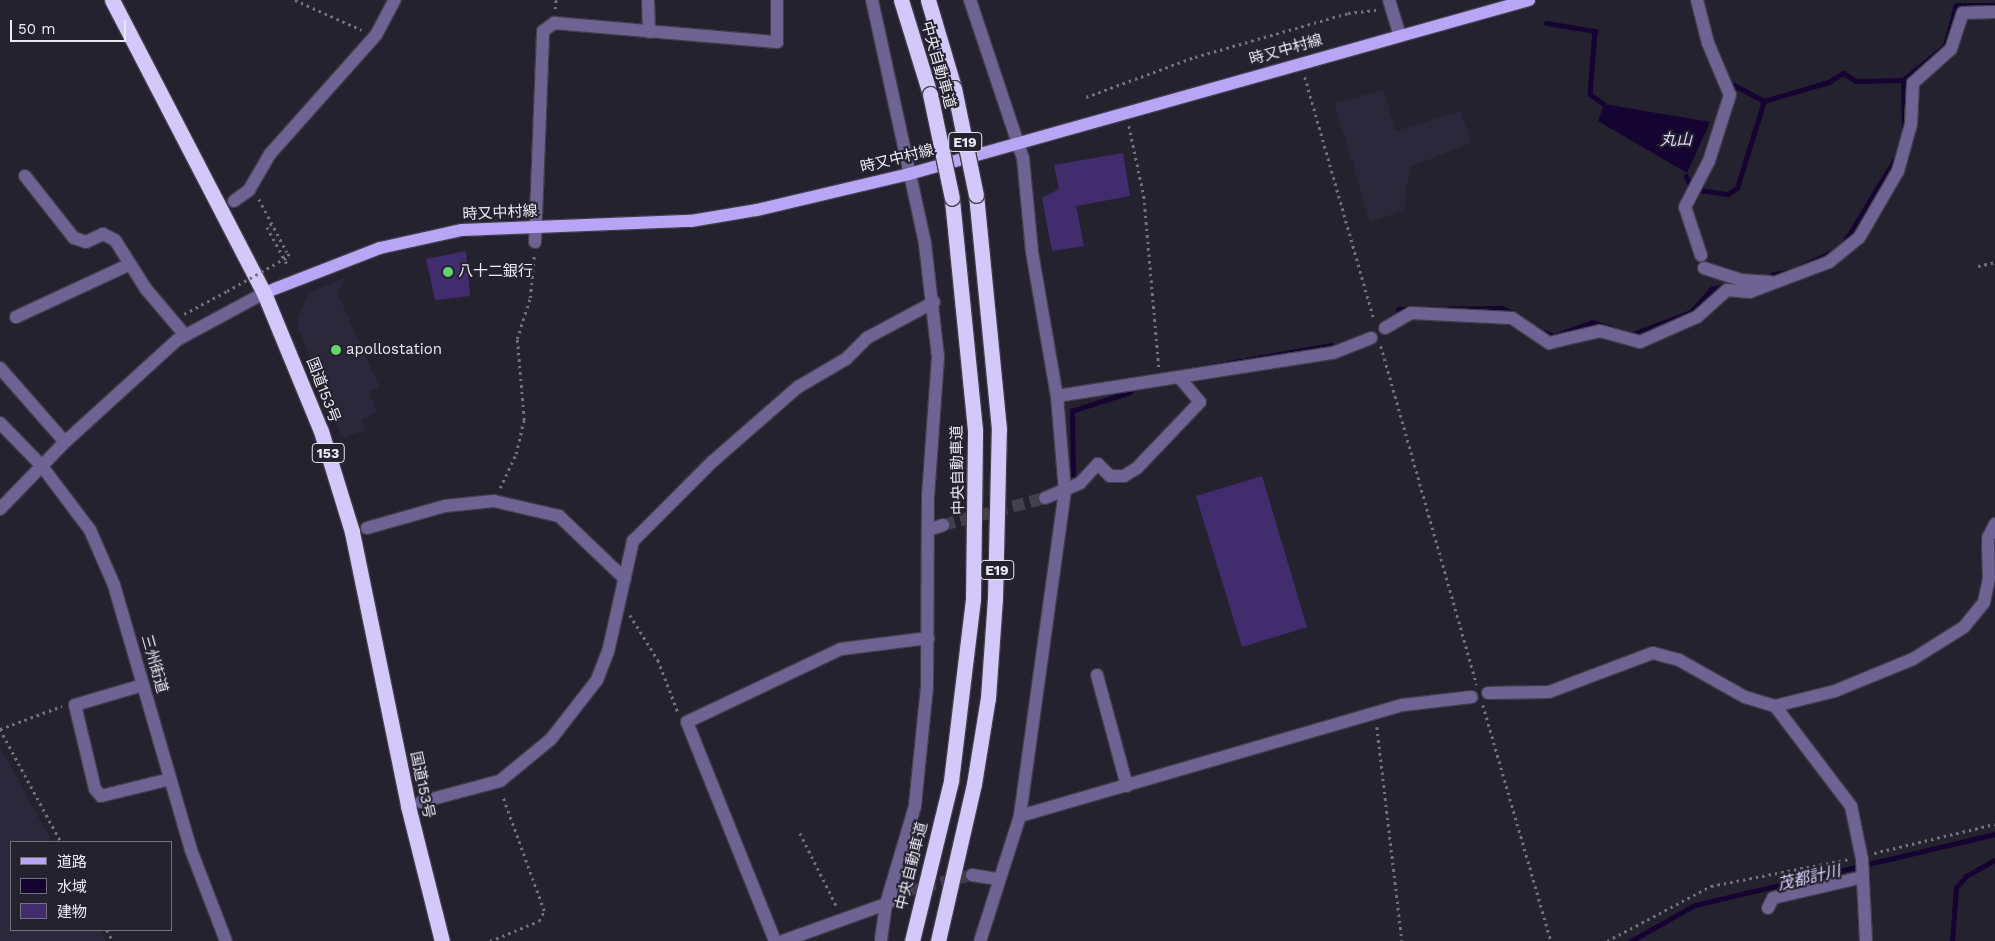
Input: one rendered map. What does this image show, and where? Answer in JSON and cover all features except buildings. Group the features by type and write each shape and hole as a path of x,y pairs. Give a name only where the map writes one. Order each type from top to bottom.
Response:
{"highway":[{"name":"国道153号","path":"112,0 264,293 321,432 352,532 408,806 442,941"},
{"name":"中央自動車道","path":"901,0 930,94 952,198 975,430 973,599 950,781 912,941"},
{"name":"中央自動車道","path":"928,0 954,88 976,195 999,428 996,599 988,698 974,784 938,941"}],"main road":[{"name":"時又中村線","path":"264,293 380,248 462,230 691,221 909,174 1529,0"}],"street":[{"path":"234,201 249,190 270,154 376,35 395,0"},
{"path":"648,0 649,32"},
{"path":"535,242 534,227 543,31 554,23 777,42 777,0"},
{"path":"872,0 934,302 938,357 928,530 928,638 915,806 886,904 881,941"},
{"path":"970,0 1019,144 1032,252 1057,396 1065,491 1020,816 998,879 980,941"},
{"path":"1697,0 1708,43 1730,95 1709,161 1685,207 1701,255"},
{"path":"1391,5 1400,35"},
{"path":"1380,326 1411,313 1512,318 1550,343 1600,330 1640,342 1697,317 1727,290 1750,292 1770,282 1829,262 1859,238 1898,171 1911,124 1913,83 1951,49 1963,13 1995,12"},
{"path":"25,176 74,238 86,242 103,234 116,240 130,264 185,335"},
{"path":"16,317 130,264"},
{"path":"1704,268 1740,280 1770,282"},
{"path":"0,509 64,442 185,335 264,293"},
{"path":"421,802 500,781 531,759 578,709 608,652 633,541 712,462 798,387 846,359 867,338 934,302"},
{"path":"1057,396 1161,382 1333,352 1376,341"},
{"path":"0,368 64,442"},
{"path":"1045,498 1065,491 1098,464 1110,476 1124,476 1137,468 1200,402 1180,378"},
{"name":"三州街道","path":"0,423 40,465 90,530 114,584 191,850 226,941"},
{"path":"367,528 445,506 494,501 559,516 625,578"},
{"path":"1488,693 1549,692 1653,652 1679,660 1745,697 1774,706 1835,691 1904,662 1964,627 1984,602 1989,579 1988,538 1995,524"},
{"path":"928,530 944,526"},
{"path":"776,941 687,722 841,649 928,638"},
{"path":"1097,674 1127,786"},
{"path":"143,685 75,706 100,796 170,779"},
{"path":"1020,816 1403,705 1472,696"},
{"path":"1774,706 1844,790 1861,858 1866,941"},
{"path":"972,875 998,879"},
{"path":"1768,908 1773,898 1863,876"},
{"path":"782,941 886,904 906,891"}],"path":[{"path":"295,0 335,19 376,35"},
{"path":"1086,97 1195,57 1348,13 1391,5"},
{"path":"1305,76 1380,326"},
{"path":"1129,126 1144,196 1148,285 1161,382"},
{"path":"183,315 289,256 260,198 253,202"},
{"path":"272,224 267,227 287,264"},
{"path":"494,501 516,454 524,420 518,339 530,298 535,242"},
{"path":"1978,266 1995,262"},
{"path":"1376,341 1551,941"},
{"path":"620,602 647,639 673,705 687,722"},
{"path":"59,841 0,729 63,705 75,706"},
{"path":"1372,715 1378,735 1402,941"},
{"path":"490,941 540,921 544,911 504,808 500,781"},
{"path":"1607,941 1711,886 1861,858 1995,824"},
{"path":"800,832 842,920"}],"shaded area":[{"path":"1383,90 1396,131 1461,111 1471,143 1410,167 1404,210 1370,222 1334,103"},
{"name":"apollostation","path":"344,278 338,295 380,388 370,392 377,412 362,419 365,430 342,438 296,322 309,293"},
{"path":"0,747 51,841 10,841 10,931 101,931 106,941 0,941"}],"water":[{"name":"丸山","path":"1604,104 1710,122 1687,173 1598,121"}],"waterway":[{"path":"1904,132 1903,80 1945,46 1956,5 1995,5"},
{"path":"1546,23 1595,31 1590,94 1604,104"},
{"path":"1699,190 1728,194 1737,188 1764,101 1829,82 1843,73 1857,81 1903,80"},
{"path":"1734,85 1764,101"},
{"path":"1844,243 1897,156"},
{"path":"1686,176 1690,184"},
{"path":"1798,268 1834,251"},
{"path":"1773,274 1791,271"},
{"path":"1630,335 1691,312 1712,289 1725,286"},
{"path":"1398,309 1502,308 1519,316"},
{"path":"1544,332 1554,336 1592,322 1619,331"},
{"path":"1212,366 1331,345"},
{"path":"1073,475 1072,411 1130,392"},
{"name":"茂都計川","path":"1631,941 1695,905 1995,834"},
{"path":"1952,941 1956,888 1966,876 1995,860"}],"tunnel":[{"path":"943,525 1045,498"},
{"path":"906,891 972,875"}],"place":[{"name":"八十二銀行","path":"448,272"},
{"name":"apollostation","path":"336,350"}]}
